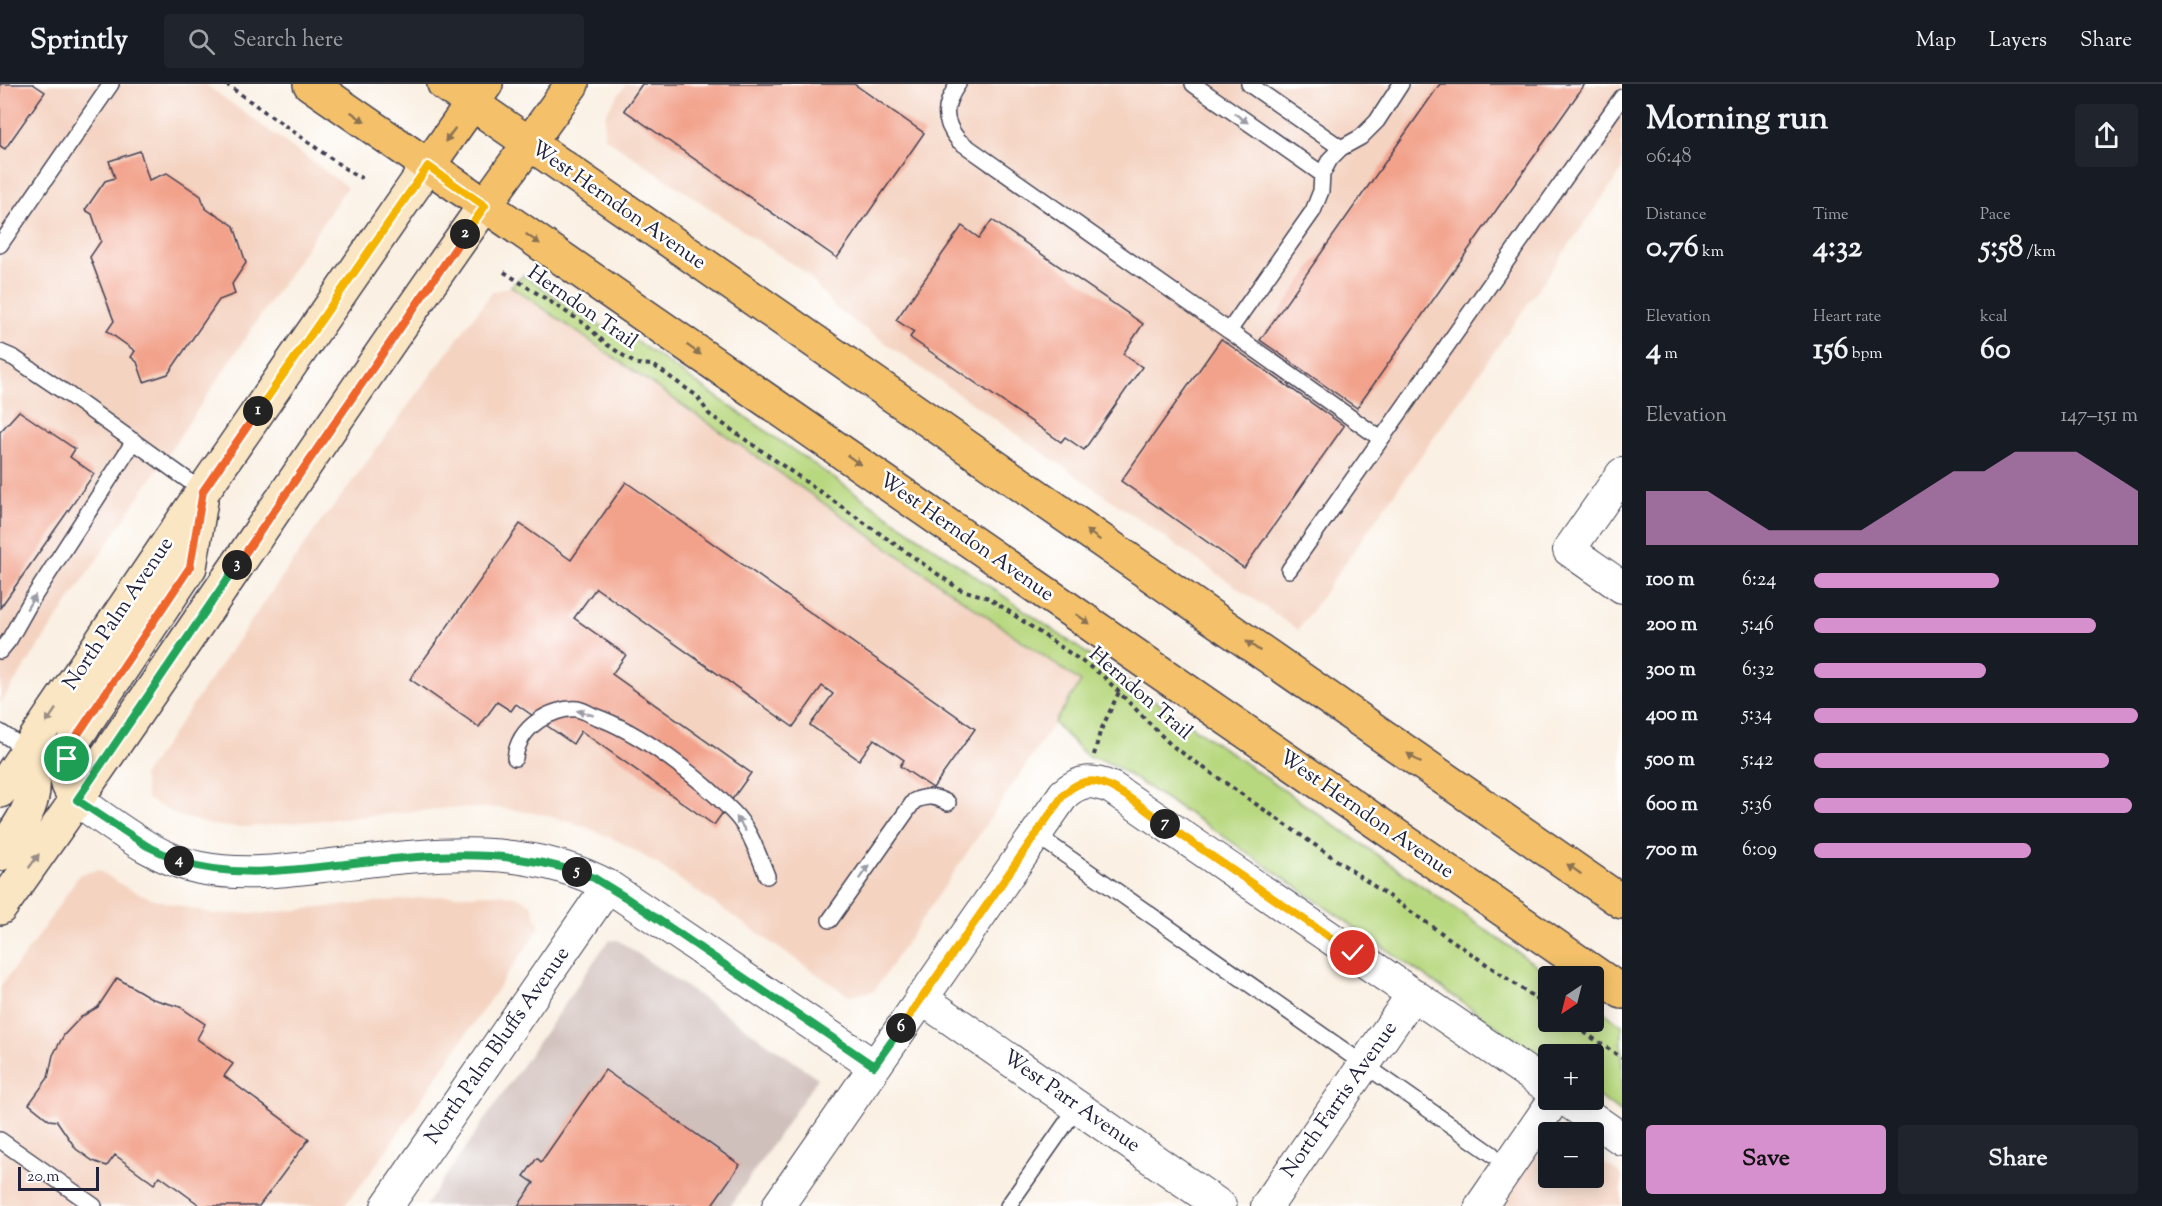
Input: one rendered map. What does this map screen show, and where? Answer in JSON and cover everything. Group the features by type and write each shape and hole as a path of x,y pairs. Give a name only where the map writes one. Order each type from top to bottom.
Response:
{"main road":[{"name":"West Herndon Avenue","path":"310,84 1622,992"},
{"name":"West Herndon Avenue","path":"444,84 479,94 530,145 1622,902"},
{"path":"0,908 77,800 485,206 572,84"},
{"name":"North Palm Avenue","path":"10,770 479,94"},
{"path":"77,800 66,781 67,759 74,740 190,567 203,491"},
{"path":"0,854 28,812 34,791 34,773 10,770"}],"street":[{"path":"1622,474 1569,550 1622,587"},
{"path":"778,1206 1035,834 1064,794 1073,786 1081,783 1097,782 1112,788 1538,1080"},
{"path":"77,800 147,846 170,858 198,867 245,873 451,855 492,855 553,864 594,878 608,886 874,1066"},
{"name":"North Palm Bluffs Avenue","path":"387,1206 608,886"},
{"name":"North Farris Avenue","path":"1267,1206 1413,994"},
{"name":"West Parr Avenue","path":"921,998 1220,1206"},
{"path":"1482,1206 1547,1110"},
{"path":"1581,1110 1622,1138"}],"lane":[{"path":"0,245 111,84"},
{"path":"958,84 946,107 947,120 952,132 960,141 1381,439"},
{"path":"1193,84 1322,174"},
{"path":"1249,84 1341,148"},
{"path":"1229,331 1313,211 1321,191 1322,174 1330,159 1341,148 1361,137 1377,121 1401,84"},
{"path":"1289,570 1622,97"},
{"path":"0,352 14,358 203,491"},
{"path":"0,651 134,441"},
{"path":"515,758 517,745 528,728 549,713 577,709 613,722 657,749 696,779 734,813 753,843 767,876"},
{"path":"0,732 10,770"},
{"path":"830,920 914,801 923,797 935,796 948,803"},
{"path":"1035,834 1492,1154"},
{"path":"1008,1206 1078,1106"},
{"path":"0,1140 94,1206"}],"path":[{"path":"226,84 353,174 362,178"},
{"name":"Herndon Trail","path":"504,272 585,324 606,344 636,364 653,365 697,396 709,414 959,590 989,598 1102,675 1172,745 1538,1000"},
{"path":"1081,783 1096,751 1103,724 1119,692"},
{"path":"1584,1032 1622,1058"}],"shaded area":[{"path":"0,84 205,84 347,187 0,704"},
{"path":"626,84 1622,84 1622,170 1298,630 835,308 807,274 604,137 605,114"},
{"path":"511,286 1081,683 874,991 849,996 657,864 620,842 583,826 545,815 501,808 450,808 229,827 179,816 147,799 143,776 324,517 492,292"},
{"path":"98,870 127,888 150,898 213,914 267,913 440,896 495,894 515,896 531,903 540,927 369,1175 344,1206 0,1206 0,987 38,937 80,874"},
{"path":"618,940 818,1078 730,1206 425,1206 608,941"},
{"path":"1538,1139 1538,1188 1604,1188 1604,1163 1622,1175 1622,1206 1492,1206"}],"green space":[{"path":"524,275 595,324 623,332 1538,966 1538,1032 1604,1032 1604,1013 1622,1025 1622,1113 1604,1101 1604,1044 1538,1044 1538,1055 1216,831 1115,766 1088,757 1054,723 1081,682 511,286"}],"building":[{"path":"0,84 33,84 45,92 5,149 0,146"},
{"path":"642,84 854,84 924,133 837,258 624,110"},
{"path":"1440,84 1585,84 1357,408 1260,340"},
{"path":"140,151 149,180 167,173 201,196 205,208 234,226 246,263 232,284 235,294 219,300 168,374 144,382 137,362 131,357 135,351 107,331 114,321 90,257 101,241 92,214 85,210 105,181 115,178 109,161"},
{"path":"992,220 1143,324 1123,354 1142,367 1084,450 1065,437 1061,442 912,339 910,337 914,332 896,320 962,226 979,238"},
{"path":"1221,339 1344,426 1244,568 1121,481"},
{"path":"19,411 75,449 70,457 94,474 0,608 0,432"},
{"path":"626,482 975,729 933,788 900,766 904,760 874,739 859,760 810,725 833,694 822,686 793,727 596,588 574,618 626,655 612,674 751,773 714,825 581,731 573,744 516,704 511,711 497,702 479,727 410,679 520,524 571,560"},
{"path":"117,978 153,999 180,1007 205,1024 197,1039 233,1064 224,1076 309,1139 259,1206 201,1206 160,1176 154,1184 115,1155 107,1166 93,1161 76,1149 57,1121 49,1120 29,1104 48,1078 53,1055 64,1035 81,1017 98,1007"},
{"path":"605,1070 740,1165 711,1206 518,1206 534,1183 524,1176 537,1158 541,1162"}],"route":[{"path":"67,759 74,740 190,567 203,491 428,166 485,206 77,800 147,846 170,858 198,867 219,870 245,873 265,872 451,855 492,855 553,864 594,878 608,886 874,1066 1064,794 1073,786 1081,783 1097,782 1112,788 1353,953"}]}
